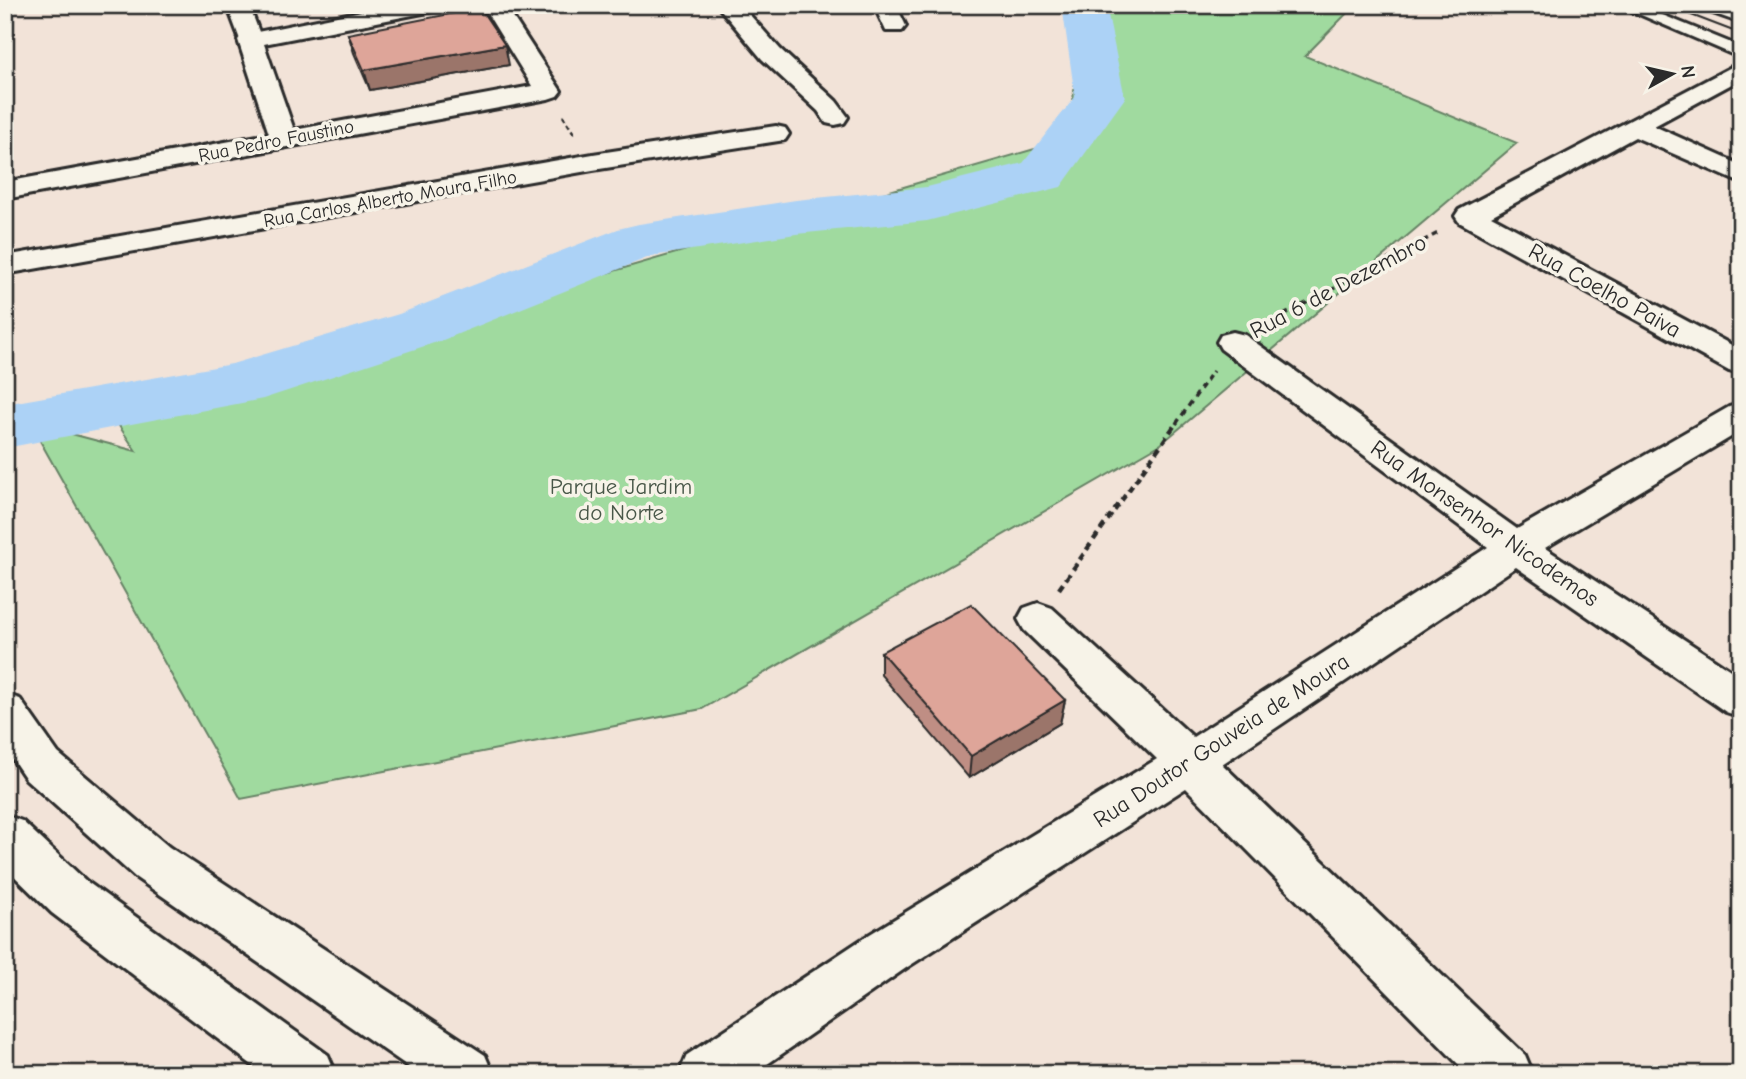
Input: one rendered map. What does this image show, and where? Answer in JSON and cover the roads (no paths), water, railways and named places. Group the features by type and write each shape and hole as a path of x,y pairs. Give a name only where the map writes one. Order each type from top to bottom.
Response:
{"street":[{"path":"238,5 284,138"},
{"path":"250,40 428,5"},
{"name":"Rua Pedro Faustino","path":"5,191 548,91 494,5"},
{"path":"728,5 771,54 827,106 835,117"},
{"path":"1712,5 1741,16"},
{"path":"1634,127 1741,69"},
{"path":"1634,127 1741,175"},
{"name":"Rua Coelho Paiva","path":"1634,127 1469,216 1741,364"},
{"name":"Rua Carlos Alberto Moura Filho","path":"5,265 593,162 776,134"},
{"name":"Rua Monsenhor Nicodemos","path":"1233,342 1516,548 1741,700"},
{"name":"Rua Doutor Gouveia de Moura","path":"706,1074 888,951 1190,762 1516,548 1741,415"},
{"path":"1038,619 1190,762 1506,1074"},
{"path":"5,712 42,766 152,862 466,1074"},
{"path":"13,853 309,1074"}],"lane":[{"path":"1625,5 1741,53"}],"waterway":[{"path":"8,426 240,384 421,327 639,241 796,217 927,204 1042,175 1100,98 1084,5"}],"tram line":[{"path":"1665,5 1741,34"}],"park label":[{"name":"Parque Jardim do Norte","path":"621,499"}]}
